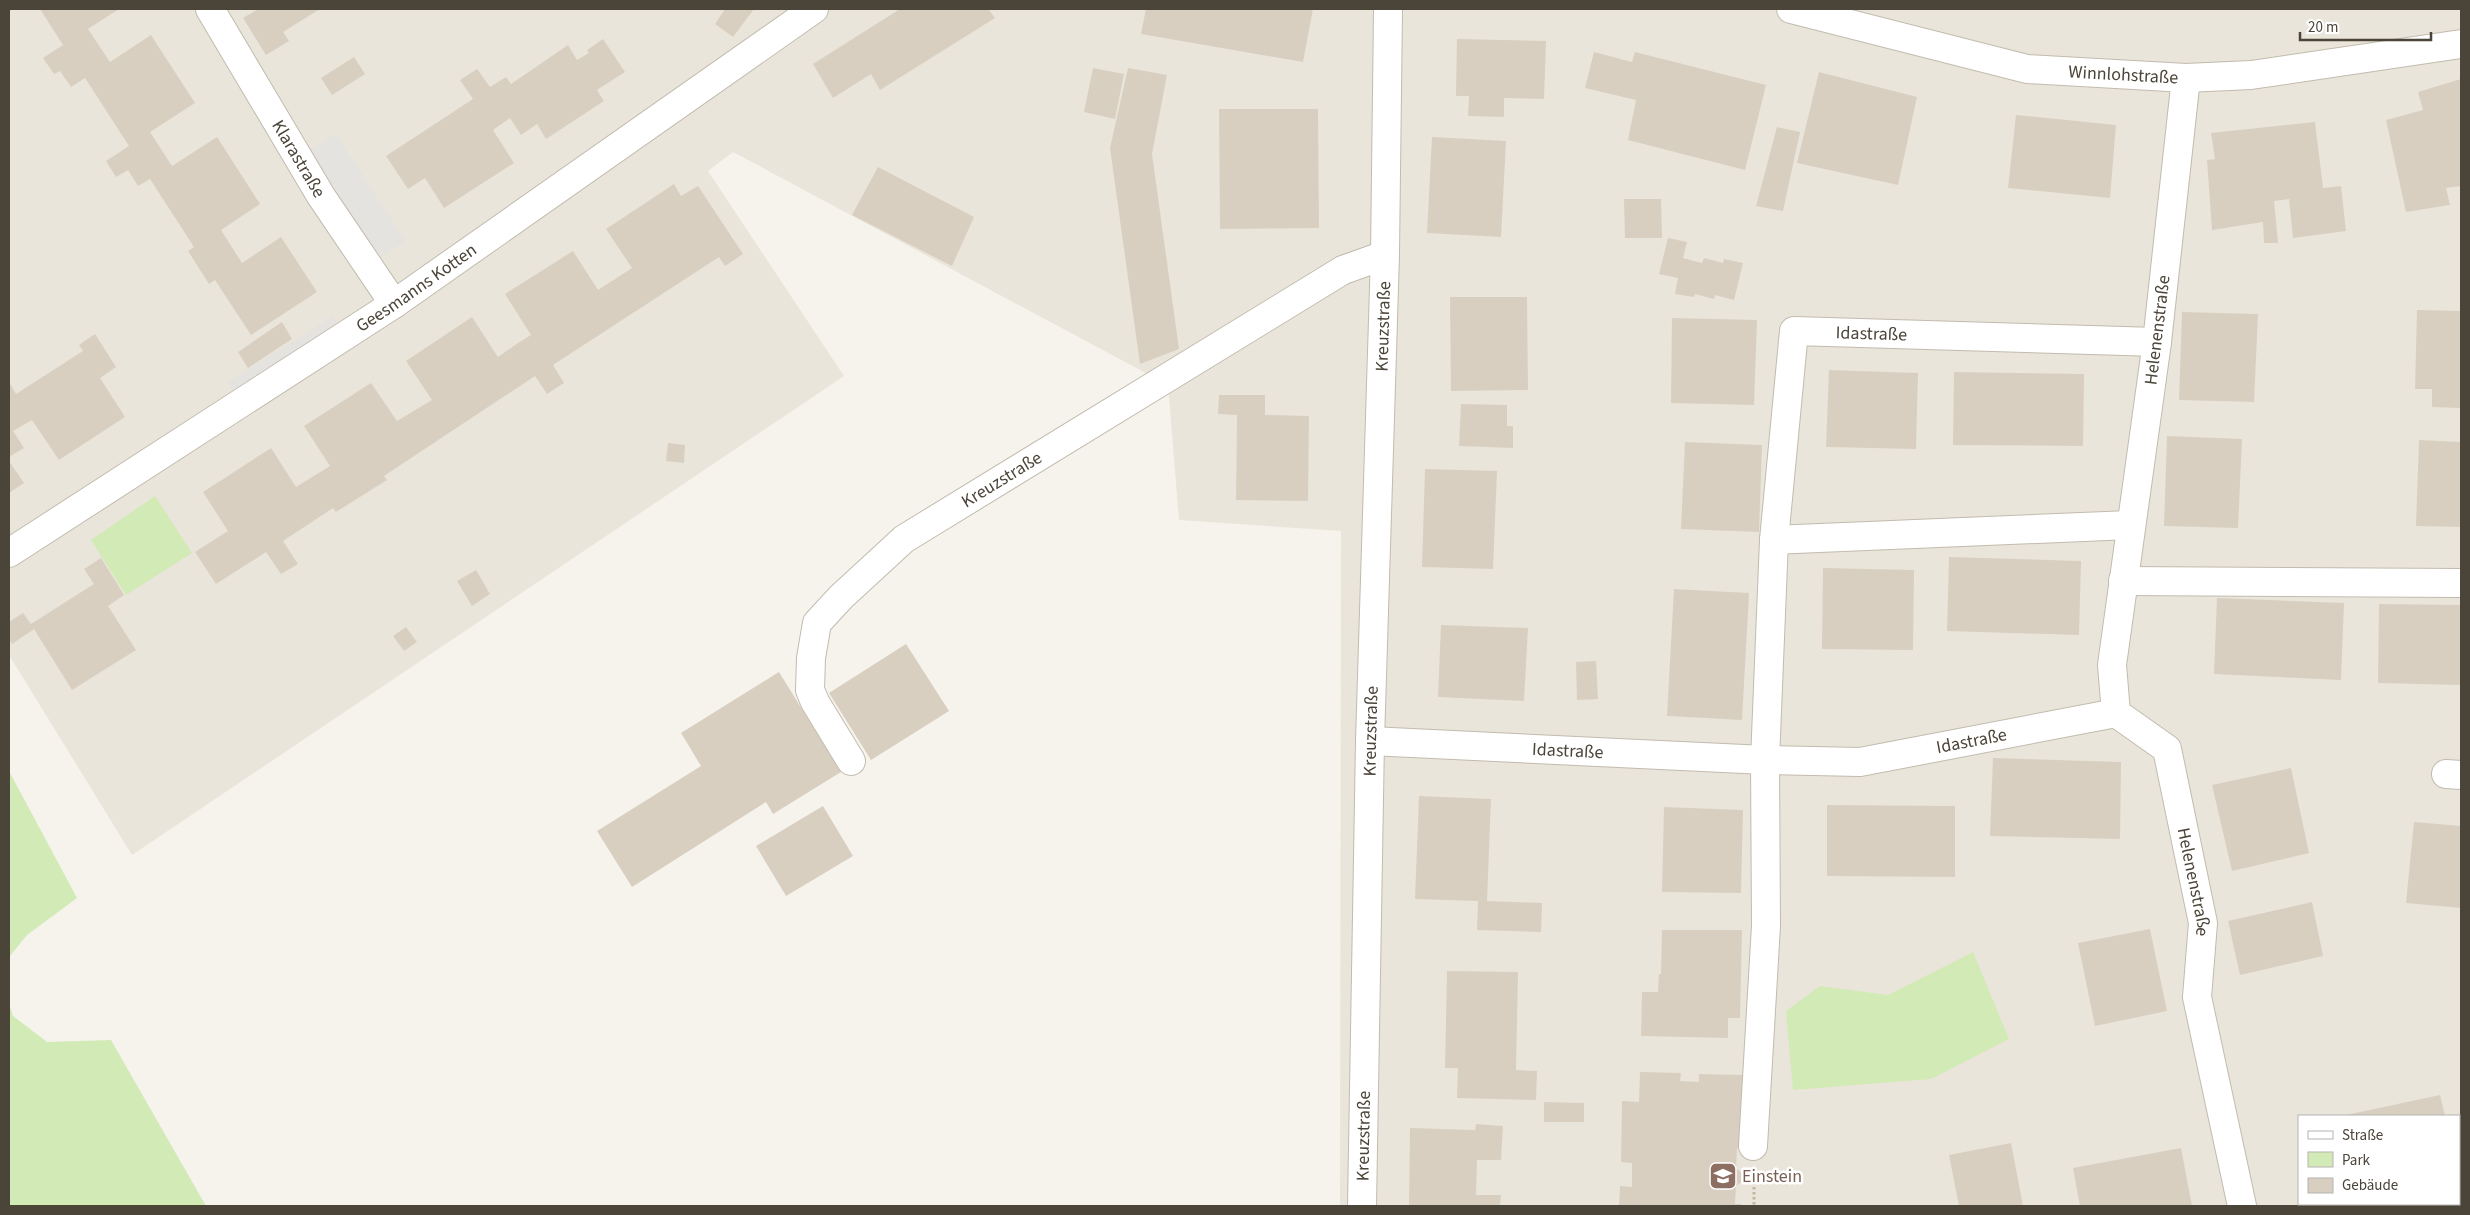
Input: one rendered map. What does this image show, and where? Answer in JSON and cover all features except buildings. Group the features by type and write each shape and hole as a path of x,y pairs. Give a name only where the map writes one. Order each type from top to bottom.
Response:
{"street":[{"name":"Klarastraße","path":"210,9 321,196 394,304"},
{"name":"Geesmanns Kotten","path":"9,553 394,304 814,9"},
{"name":"Kreuzstraße","path":"1362,1206 1370,741 1385,256 1388,9"},
{"name":"Winnlohstraße","path":"1791,9 2027,69 2186,78 2251,74 2461,44"},
{"name":"Helenenstraße","path":"2186,78 2157,342 2112,665 2116,713 2167,749 2203,923 2197,997 2242,1206"},
{"name":"Kreuzstraße","path":"851,761 815,702 810,690 811,658 817,623 841,597 904,539 1343,270 1385,256"},
{"name":"Idastraße","path":"1753,1146 1766,926 1765,760 1774,540 1794,331 2157,342"},
{"path":"1774,540 2130,525"},
{"path":"2123,581 2461,583"},
{"name":"Idastraße","path":"1370,741 1765,760 1860,762 2116,713"}],"shaded area":[{"path":"9,9 2461,9 2461,1206 1340,1206 1341,531 1179,520 1168,385 733,152 708,171 844,376 132,855 9,655"},
{"path":"336,134 405,241 371,263 302,154"},
{"path":"333,316 340,327 235,396 228,382"}],"green space":[{"path":"155,496 192,553 126,595 91,540"},
{"path":"9,771 77,898 27,935 9,957"},
{"path":"1973,952 2009,1039 1931,1079 1793,1090 1786,1011 1820,986 1888,995"},
{"path":"9,1004 13,1016 47,1042 111,1040 206,1206 9,1206"}],"place":[{"name":"Einstein","path":"1723,1176"}]}
